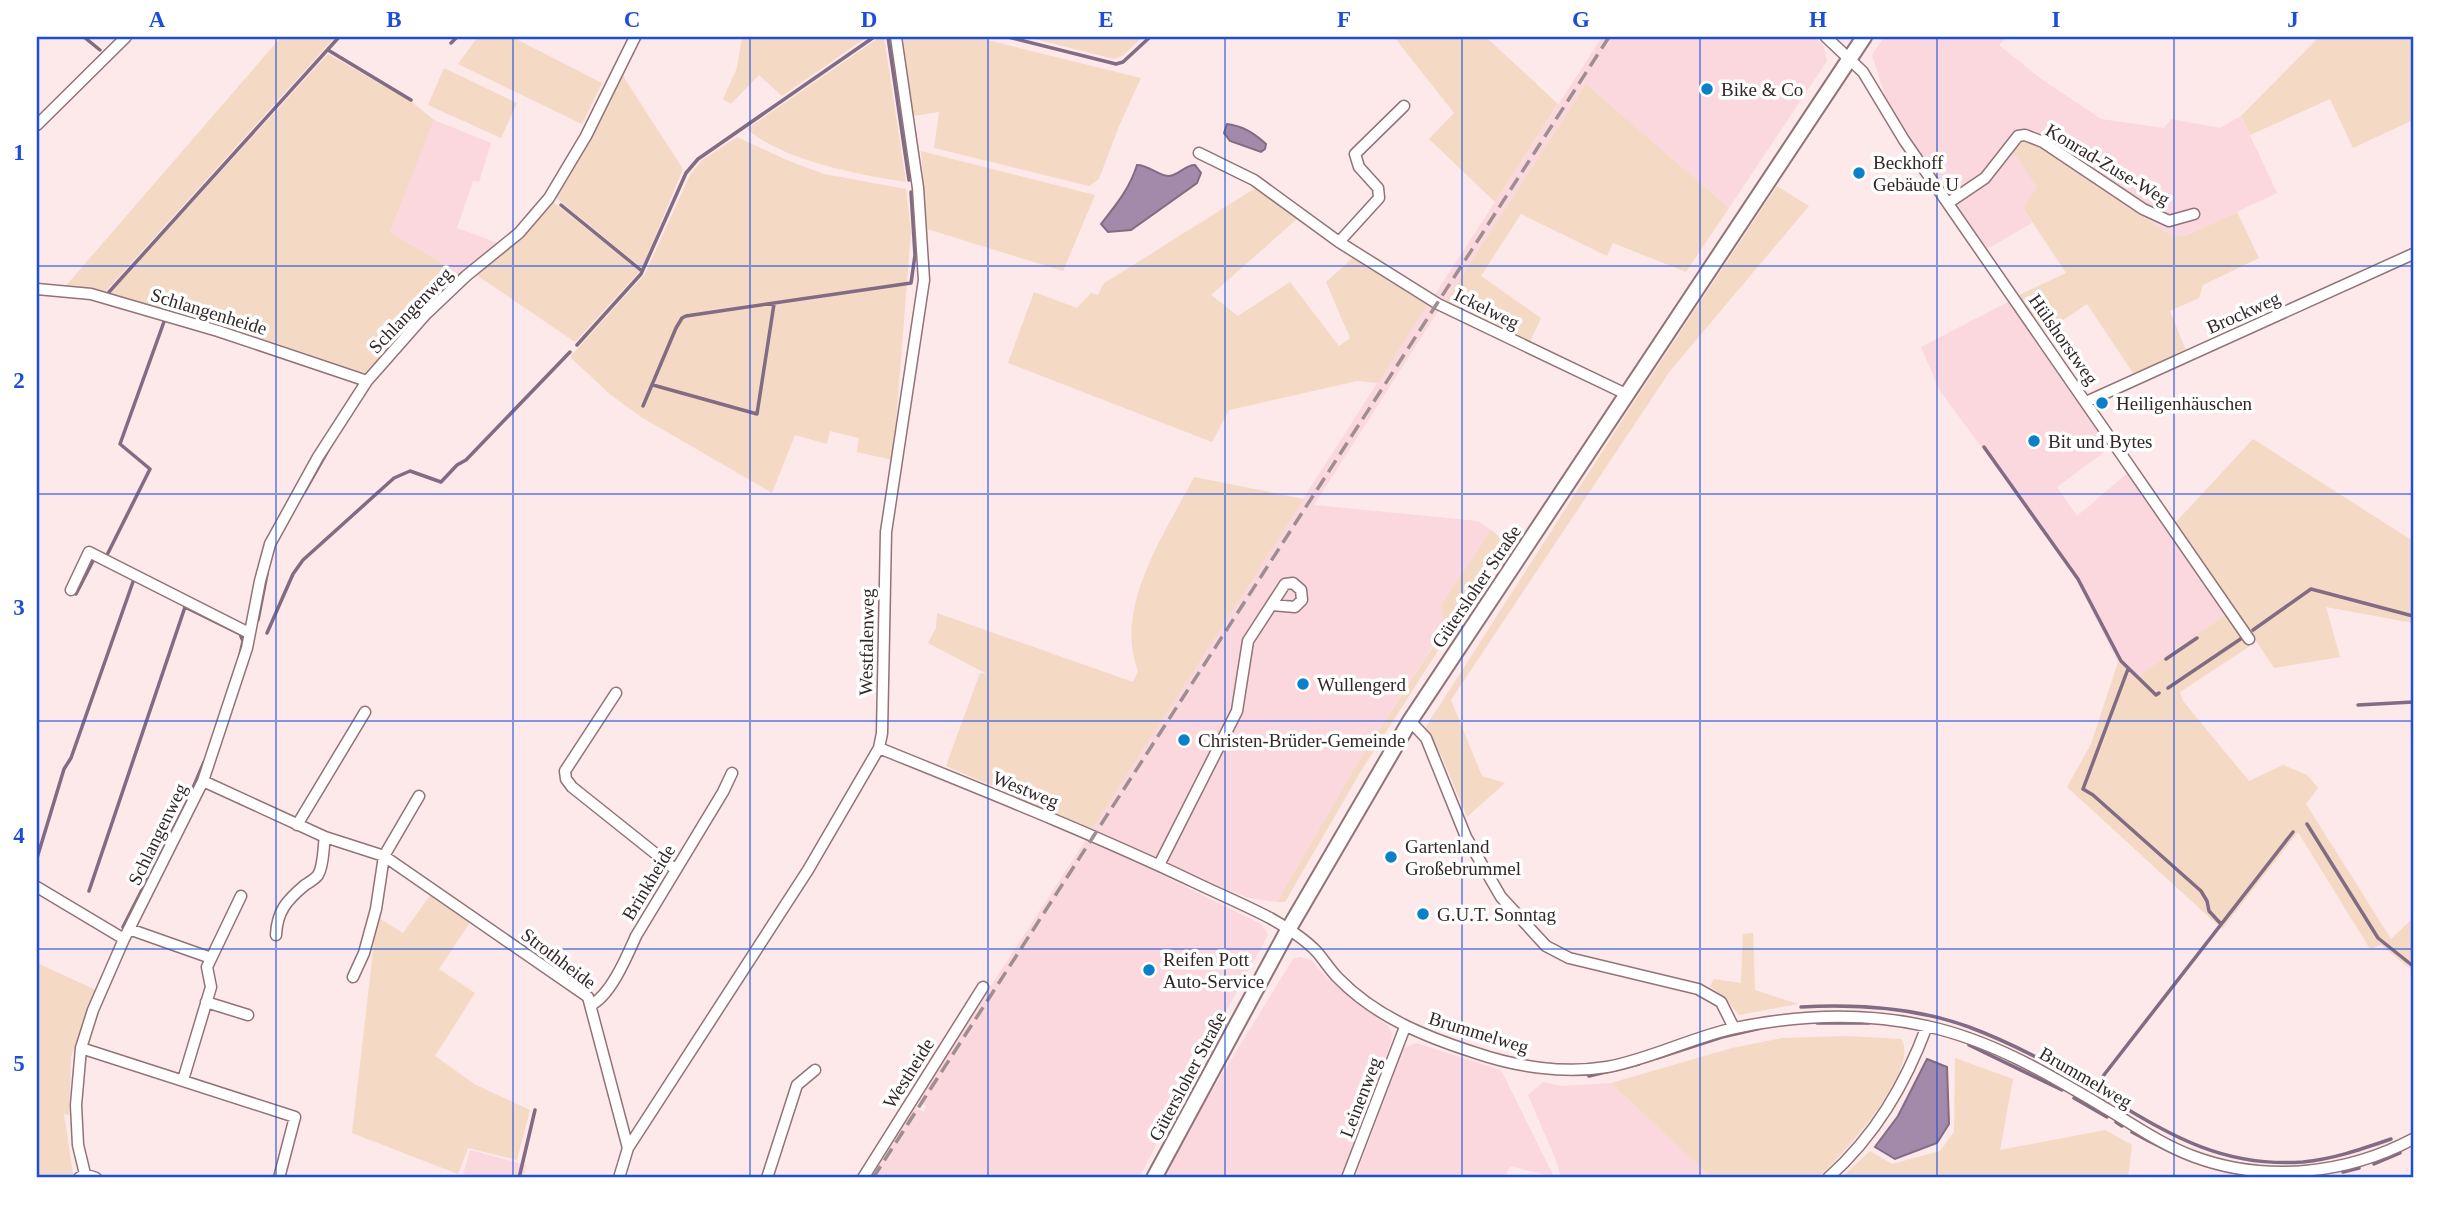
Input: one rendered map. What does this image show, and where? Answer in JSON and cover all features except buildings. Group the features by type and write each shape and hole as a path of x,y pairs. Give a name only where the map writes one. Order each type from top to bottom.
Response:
{"main road":[{"name":"Gütersloher Straße","path":"1154,1178 1288,930 1410,721 1864,37"}],"street":[{"path":"37,125 127,37"},
{"name":"Schlangenweg","path":"82,1176 76,1105 81,1048 93,1010 126,934 203,781 239,675 270,544 318,457 367,381 426,314 466,276 519,233 549,198 586,136 635,37"},
{"name":"Westfalenweg","path":"619,1178 628,1148 808,870 879,748 882,733 886,532 924,279 918,188 896,37"},
{"name":"Hülshorstweg","path":"1826,37 1871,84 1890,118 2249,639"},
{"path":"1339,242 1378,198 1378,188 1359,167 1355,154 1404,106"},
{"name":"Konrad-Zuse-Weg","path":"1948,203 1985,177 2018,136 2025,135 2043,142 2143,209 2169,221 2194,214"},
{"name":"Ickelweg","path":"1199,153 1254,180 1339,242 1438,304 1626,394"},
{"name":"Brockweg","path":"2086,402 2413,254"},
{"name":"Schlangenheide","path":"37,289 91,294 218,331 367,381"},
{"path":"71,590 89,552 250,633"},
{"path":"1159,865 1237,711 1248,641 1272,605"},
{"path":"616,693 565,771 566,779 572,787 676,870"},
{"path":"297,825 365,712"},
{"path":"1410,721 1426,738 1466,836 1501,897 1546,946 1569,958 1698,989 1721,1002 1734,1028"},
{"name":"Westweg","path":"879,748 1094,836 1273,919 1288,930"},
{"name":"Brinkheide","path":"591,1005 600,1000 612,981 732,773"},
{"name":"Strothheide","path":"203,781 325,837 384,856 588,997 628,1148"},
{"path":"353,977 365,953 376,909 384,856 419,796"},
{"path":"276,935 281,909 289,898 316,877 320,870 325,837"},
{"path":"37,887 126,934 211,958"},
{"path":"183,1080 211,987 207,967 242,896"},
{"name":"Brummelweg","path":"1288,930 1309,944 1345,984 1405,1027 1479,1055 1507,1062 1546,1069 1608,1067 1734,1028 1784,1019 1879,1018 1927,1026 1998,1049 2024,1061 2161,1142 2195,1157 2228,1166 2287,1173 2332,1168 2374,1156 2413,1139"},
{"name":"Westheide","path":"863,1178 983,987"},
{"path":"206,1002 248,1015"},
{"path":"1828,1178 1859,1147 1888,1110 1906,1077 1927,1026"},
{"name":"Leinenweg","path":"1347,1178 1405,1027"},
{"path":"81,1048 295,1117 279,1178"},
{"path":"767,1178 797,1085 815,1070"},
{"path":"82,1176 96,1178"}],"shaded area":[{"path":"281,37 335,37 105,292 64,288"},
{"path":"478,37 512,37 602,83 582,124 458,64"},
{"path":"742,37 867,37 782,96 759,75 731,104 723,99 737,68"},
{"path":"880,37 884,37 906,182 845,171 801,158 781,150 747,129"},
{"path":"903,37 975,37 1141,78 1099,179 1089,186 934,148 939,112 913,116"},
{"path":"1027,37 1143,37 1122,56 1114,59"},
{"path":"1396,37 1486,37 1558,104 1495,202 1429,139 1454,113"},
{"path":"1602,37 1814,37 1823,45 1827,61 1729,208 1586,84 1444,303 1434,296"},
{"path":"1884,37 2007,37 1999,45 2041,79 2101,119 2164,128 2171,119 2220,128 2241,116 2277,193 2185,236 2172,236 2035,144 2026,141 2012,151 2038,188 2023,208 2032,223 1987,249 1888,105 1872,55"},
{"path":"2319,37 2413,37 2413,120 2353,148 2330,99 2250,135 2241,116"},
{"path":"328,54 412,102 434,120 390,232 460,274 421,311 366,373 108,295"},
{"path":"444,68 517,103 501,138 428,105"},
{"path":"623,76 683,169 642,268 555,197 590,141"},
{"path":"1586,84 1729,208 1686,272 1613,243 1607,256 1521,214 1481,276 1541,318 1529,344 1444,303"},
{"path":"434,120 491,143 479,182 473,181 457,228 501,244 460,274 390,232"},
{"path":"1227,124 1253,133 1266,144 1265,149 1261,152 1230,141 1224,133"},
{"path":"737,137 824,174 906,189 911,231 893,460 857,452 859,438 830,431 827,444 795,435 772,493 641,417 611,395 570,357 645,274 690,175 701,161"},
{"path":"2026,141 2035,144 2172,236 2185,236 2237,212 2259,258 2203,285 2199,298 2170,311 2187,353 2135,376 2087,304 2045,332 2019,295 2066,273 2023,208 2037,187 2012,151"},
{"path":"921,151 1095,195 1063,271 927,229"},
{"path":"1137,165 1169,176 1195,165 1201,173 1197,183 1131,230 1108,232 1101,224 1126,189"},
{"path":"1777,186 1809,206 1670,371 1451,700 1482,776 1505,783 1467,817 1442,757 1425,728 1632,405"},
{"path":"1257,187 1298,218 1211,295 1238,316 1290,282 1339,346 1350,338 1326,282 1356,255 1429,302 1378,383 1357,381 1229,410 1212,442 1008,363 1034,292 1077,308 1091,293 1098,295 1103,284"},
{"path":"552,201 640,271 575,342 475,274 516,242"},
{"path":"1429,302 1440,308 1314,505 1478,521 1491,530 1441,605 1445,627 1357,764 1277,902 1248,898 1092,829"},
{"path":"2008,302 2111,447 2057,487 2077,516 2129,472 2228,613 2138,676 2118,662 2074,576 1940,391 1921,347"},
{"path":"2253,439 2413,541 2413,623 2326,607 2340,657 2274,668 2176,522"},
{"path":"1194,477 1304,499 1092,829 946,766 980,673 987,674 928,643 936,628 937,613 1133,682 1138,671 1132,647 1132,621 1137,596 1157,546"},
{"path":"1491,530 1507,543 1361,771 1285,902 1277,902 1357,764 1445,628 1441,605"},
{"path":"2228,613 2250,646 2180,692 2183,701 2249,781 2283,765 2307,775 2318,788 2306,804 2391,939 2413,918 2413,971 2381,945 2370,949 2298,832 2222,929 2067,787 2091,744 2118,662 2138,676"},
{"path":"1087,838 1261,924 1268,935 1139,1178 866,1178 913,1106 924,1112 926,1106 917,1100"},
{"path":"431,894 470,922 439,969 475,993 435,1056 476,1085 530,1110 517,1160 468,1148 458,1174 352,1133 377,917 403,933"},
{"path":"1753,933 1755,990 1798,1004 1739,1015 1725,998 1710,986 1714,979 1741,983 1743,934"},
{"path":"1300,957 1311,960 1328,979 1388,1026 1392,1033 1341,1178 1162,1178 1183,1138 1293,959"},
{"path":"37,963 96,990 71,1057 69,1115 64,1114 73,1174 66,1178 37,1178"},
{"path":"1845,1036 1901,1039 1904,1053 1900,1071 1876,1112 1818,1178 1712,1178 1611,1083 1732,1048 1782,1038"},
{"path":"1416,1043 1501,1070 1554,1177 1510,1166 1505,1178 1355,1178 1404,1048"},
{"path":"1955,1058 2013,1079 2000,1150 2105,1130 2132,1145 2128,1178 1841,1178 1870,1151 1892,1164 1940,1151 1954,1132"},
{"path":"1927,1059 1947,1067 1949,1124 1937,1143 1895,1159 1875,1147 1898,1116"},
{"path":"1543,1082 1562,1086 1611,1083 1712,1178 1561,1178 1528,1095"},
{"path":"470,1150 526,1165 523,1178 462,1178"}],"waterway":[{"path":"84,37 100,50"},
{"path":"109,292 339,37"},
{"path":"451,43 457,37"},
{"path":"577,345 641,274 686,173 698,159 874,37"},
{"path":"888,37 909,180"},
{"path":"1008,37 1116,64 1123,62 1150,37"},
{"path":"328,50 411,100"},
{"path":"643,406 676,328 686,316 911,283 915,255 911,192"},
{"path":"561,205 642,271"},
{"path":"653,385 757,414 774,304"},
{"path":"107,555 150,469 120,444 165,319"},
{"path":"267,633 293,574 303,560 394,478 410,471 441,482 457,465 466,460 570,352"},
{"path":"305,491 334,440"},
{"path":"1984,447 2078,579 2121,661 2156,695 2159,693"},
{"path":"76,594 94,559"},
{"path":"258,620 267,574"},
{"path":"37,858 64,769 71,758 134,579 132,578"},
{"path":"2253,630 2311,589 2413,616"},
{"path":"89,891 185,607 240,634 243,641 240,655"},
{"path":"2166,659 2197,638"},
{"path":"2168,688 2242,638"},
{"path":"2128,669 2083,789 2201,891 2209,911 2221,924"},
{"path":"2358,705 2413,702"},
{"path":"123,927 187,802 204,762"},
{"path":"2307,824 2378,938 2413,966"},
{"path":"2093,1089 2293,832"},
{"path":"1801,1007 1886,1009 1929,1015 1969,1027 2047,1063 2167,1131 2192,1143 2243,1159 2272,1162 2314,1161 2391,1139"},
{"path":"1817,1023 1869,1023"},
{"path":"1657,1058 1722,1037 1761,1028"},
{"path":"1969,1045 2062,1090"},
{"path":"1589,1076 1639,1064"},
{"path":"2074,1098 2107,1117"},
{"path":"519,1178 535,1110"},
{"path":"2116,1122 2122,1126"},
{"path":"2132,1132 2193,1160 2258,1176"},
{"path":"2374,1164 2400,1153"},
{"path":"2343,1172 2359,1168"},
{"path":"2278,1178 2323,1175"}],"railway":[{"path":"873,1178 1609,37"}],"place":[{"name":"Bike & Co","path":"1707,89"},
{"name":"Beckhoff Gebäude U","path":"1859,173"},
{"name":"Heiligenhäuschen","path":"2102,403"},
{"name":"Bit und Bytes","path":"2034,441"},
{"name":"Wullengerd","path":"1303,684"},
{"name":"Christen-Brüder-Gemeinde","path":"1184,740"},
{"name":"Gartenland Großebrummel","path":"1391,857"},
{"name":"G.U.T. Sonntag","path":"1423,914"},
{"name":"Reifen Pott Auto-Service","path":"1149,970"}]}
